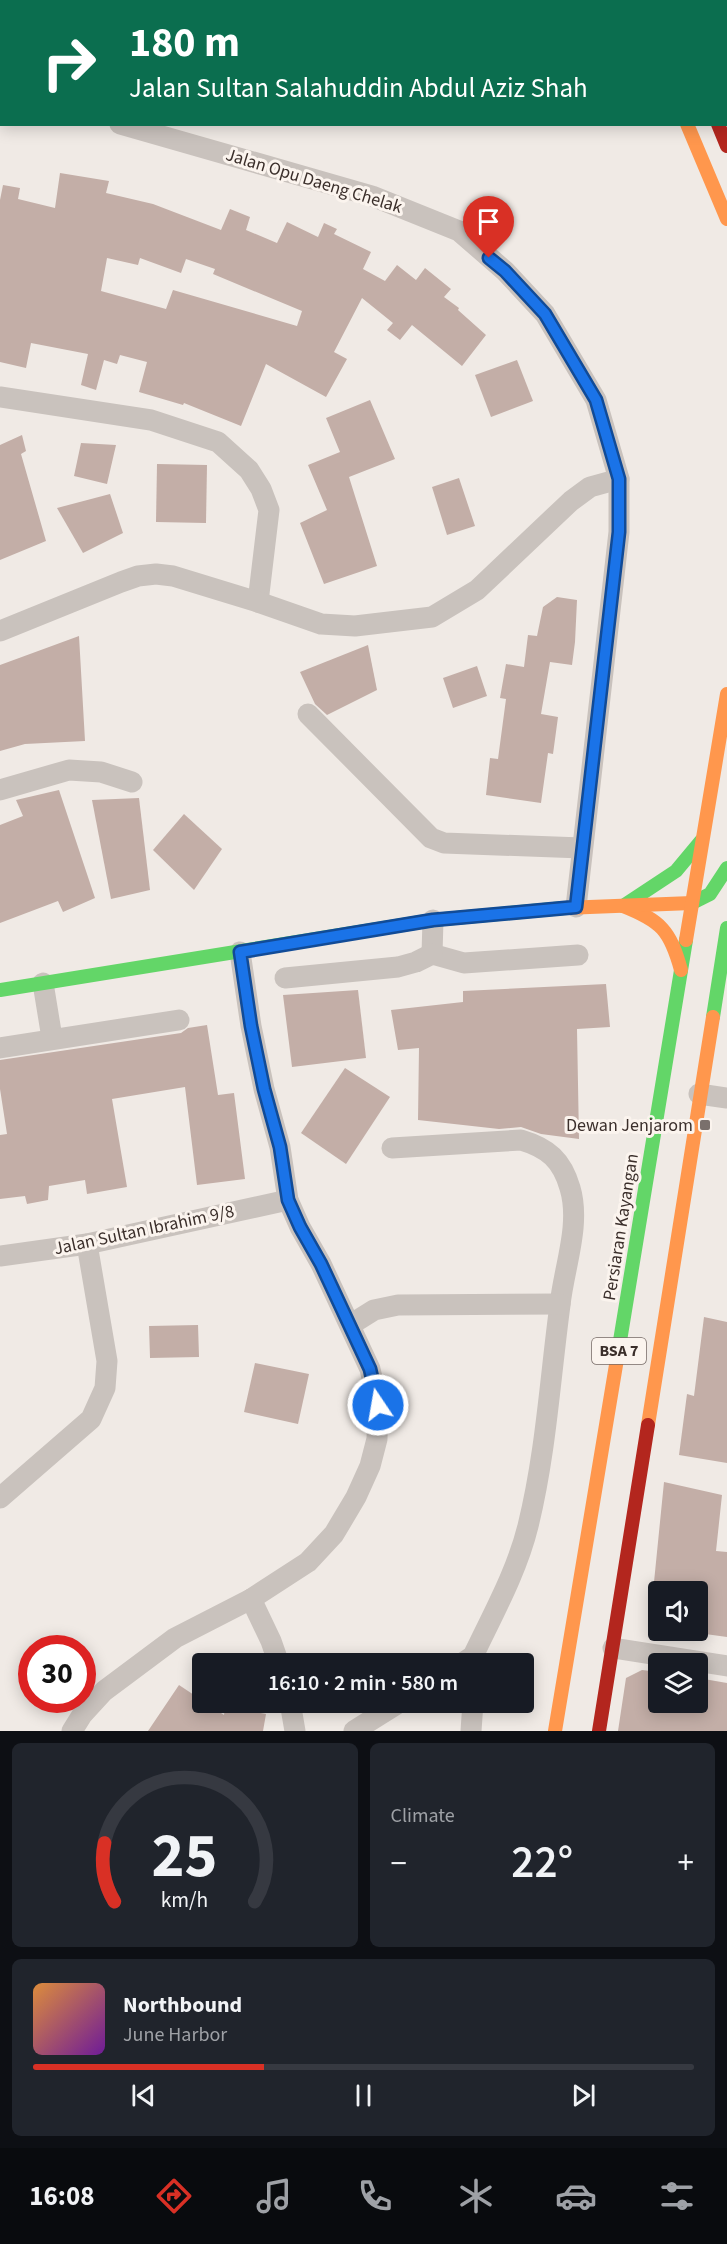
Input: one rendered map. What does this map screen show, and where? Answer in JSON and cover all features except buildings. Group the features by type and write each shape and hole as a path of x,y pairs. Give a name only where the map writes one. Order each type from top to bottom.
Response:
{"main road":[{"path":"688,126 727,219"},
{"path":"719,126 727,146"},
{"name":"Persiaran Kayangan","path":"555,1731 727,694"},
{"path":"623,906 672,877 691,857 702,839"},
{"path":"0,990 433,920 576,907 699,902 712,894 727,867"},
{"path":"623,906 652,917 666,929 674,944 681,972"},
{"name":"BSA 7","path":"599,1731 727,928"}],"street":[{"name":"Jalan Opu Daeng Chelak","path":"127,126 372,195 459,231 505,271 545,314 596,400 619,479 619,532 576,907"},
{"path":"0,398 151,420 218,442 249,470 261,489 269,510 258,602"},
{"path":"0,631 138,576 156,574 172,576 258,602 321,624 355,626 432,617 477,590 571,501 590,487 619,479"},
{"path":"308,714 431,838 444,843 582,848"},
{"path":"0,790 69,770 101,772 132,782"},
{"path":"432,954 433,920"},
{"path":"72,1731 82,1715 105,1691 176,1638 251,1599 308,1562 334,1534 356,1497 370,1466 377,1439 378,1405 370,1369 288,1200 280,1147 264,1089 251,1026 240,952"},
{"path":"285,978 398,967 432,954 464,963 578,955"},
{"path":"43,983 52,1038"},
{"path":"0,1048 52,1038 179,1020"},
{"path":"699,1094 727,1098"},
{"path":"392,1148 521,1140 538,1145 553,1157 563,1168 571,1191 574,1217 560,1304 548,1421 528,1527 511,1575 473,1653"},
{"name":"Jalan Sultan Ibrahim 9/8","path":"0,1256 87,1244 288,1200"},
{"path":"0,1498 90,1419 105,1388 107,1361 87,1244"},
{"path":"350,1325 374,1310 398,1305 560,1304"},
{"path":"251,1599 276,1653"},
{"path":"613,1648 727,1666"},
{"path":"292,1713 295,1731"},
{"path":"354,1731 383,1713"},
{"path":"471,1731 472,1713"}],"traffic: fast":[{"path":"623,906 676,871 701,841"},
{"path":"692,903 710,894 727,868"},
{"path":"0,990 433,920 564,908"},
{"path":"713,1017 727,928"},
{"path":"617,1359 686,940"}],"traffic: slow":[{"path":"688,126 727,219"},
{"path":"686,940 727,694"},
{"path":"564,908 692,903"},
{"path":"623,906 647,917 662,929 673,945 681,970"},
{"path":"648,1425 713,1017"},
{"path":"555,1731 617,1359"}],"traffic: jam":[{"path":"719,126 727,146"},
{"path":"599,1731 648,1425"}],"place":[{"name":"Dewan Jenjarom","path":"705,1125"}],"route":[{"path":"378,1405 370,1369 288,1200 280,1147 264,1089 251,1026 240,952 433,920 576,907 619,532 619,479 596,400 545,314 505,271 489,258"}]}
